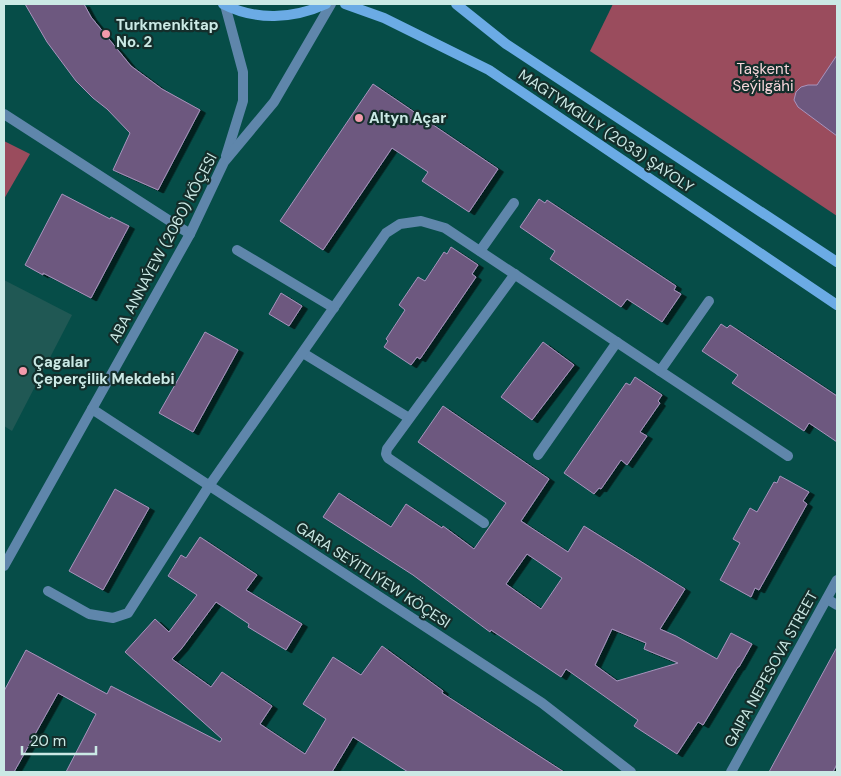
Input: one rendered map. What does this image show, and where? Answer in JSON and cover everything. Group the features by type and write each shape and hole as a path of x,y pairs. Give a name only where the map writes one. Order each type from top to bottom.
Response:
{"main road":[{"path":"224,4 252,15 282,17 309,12 326,4"},
{"name":"MAGTYMGULY (2033) ŞAÝOLY","path":"345,4 384,18 489,70 837,305"},
{"name":"MAGTYMGULY (2033) ŞAÝOLY","path":"456,4 506,44 837,262"}],"street":[{"path":"224,4 244,72 243,101 224,162"},
{"name":"ABA ANNAÝEW (2060) KÖÇESI","path":"4,566 190,234 224,162 274,102 331,4"},
{"path":"4,114 190,234"},
{"path":"480,251 514,203"},
{"path":"48,591 89,614 113,618 128,613 209,486 386,234 400,224 422,221 445,228 788,456"},
{"path":"237,250 334,308"},
{"path":"484,523 388,458 386,454 387,449 409,418 514,274"},
{"path":"660,371 709,301"},
{"path":"538,455 617,342"},
{"path":"303,353 409,418"},
{"name":"GARA SEÝITLIÝEW KÖÇESI","path":"92,409 542,703 632,772"},
{"name":"GAIPA NEPESOVA STREET","path":"731,772 837,580"},
{"path":"828,599 837,606"}],"shaded area":[{"name":"Çagalar Çeperçilik Mekdebi","path":"4,280 72,315 12,431 4,426"}],"green space":[{"name":"Taşkent Seýilgähi","path":"613,4 837,4 837,216 590,51"},
{"path":"4,141 30,154 4,199"}],"building":[{"path":"25,4 84,4 91,17 131,66 162,89 200,110 158,190 113,170 130,133 76,81 47,42"},
{"path":"837,55 837,136 798,107 794,100 796,92 801,87 817,85"},
{"path":"373,84 498,169 469,212 422,181 428,172 392,148 323,250 280,221"},
{"path":"62,194 110,219 111,217 129,226 91,298 25,265"},
{"path":"539,199 545,203 547,200 676,286 674,290 681,294 662,322 627,299 621,307 550,259 555,251 520,227"},
{"path":"451,247 478,265 472,274 476,277 420,359 417,357 411,365 384,347 388,341 386,339 405,310 399,305 418,277 425,281 444,252 447,254"},
{"path":"281,293 302,306 289,326 269,314"},
{"path":"721,324 727,328 730,325 837,396 837,442 809,423 804,431 732,383 738,375 702,351"},
{"path":"205,332 238,350 193,432 159,413"},
{"path":"543,342 574,365 532,420 501,397"},
{"path":"635,377 662,395 658,401 660,403 640,432 647,436 627,465 621,460 601,489 599,488 594,494 564,473 626,383 630,385"},
{"path":"443,406 549,479 521,521 568,552 584,526 685,589 660,629 717,659 731,633 752,644 703,725 698,722 677,754 634,726 638,720 566,669 561,677 491,630 490,632 413,575 323,517 339,493 391,527 406,504 442,528 443,526 474,549 506,503 418,442","holes":["527,554 562,578 541,609 506,584","612,629 646,643 644,649 678,663 617,681 595,665"]},
{"path":"780,476 809,492 803,501 807,504 759,590 755,588 751,597 720,580 740,543 733,539 750,508 757,512 774,482 777,483"},
{"path":"115,489 149,508 103,590 69,571"},
{"path":"200,537 257,575 246,590 302,624 286,650 248,627 249,624 216,602 172,659 211,687 222,672 272,706 260,724 305,754 326,719 303,704 333,657 361,675 382,646 443,691 442,693 564,772 408,772 353,737 332,772 66,772 96,714 58,693 14,772 4,772 4,691 26,650 107,694 111,686 220,742 222,739 125,652 155,619 169,632 197,595 168,576 181,555 186,558"},
{"path":"837,647 837,764 833,772 769,772"}],"place":[{"name":"Turkmenkitap No. 2","path":"106,34"},
{"name":"Altyn Açar","path":"359,118"},
{"name":"Çagalar Çeperçilik Mekdebi","path":"23,371"}]}
